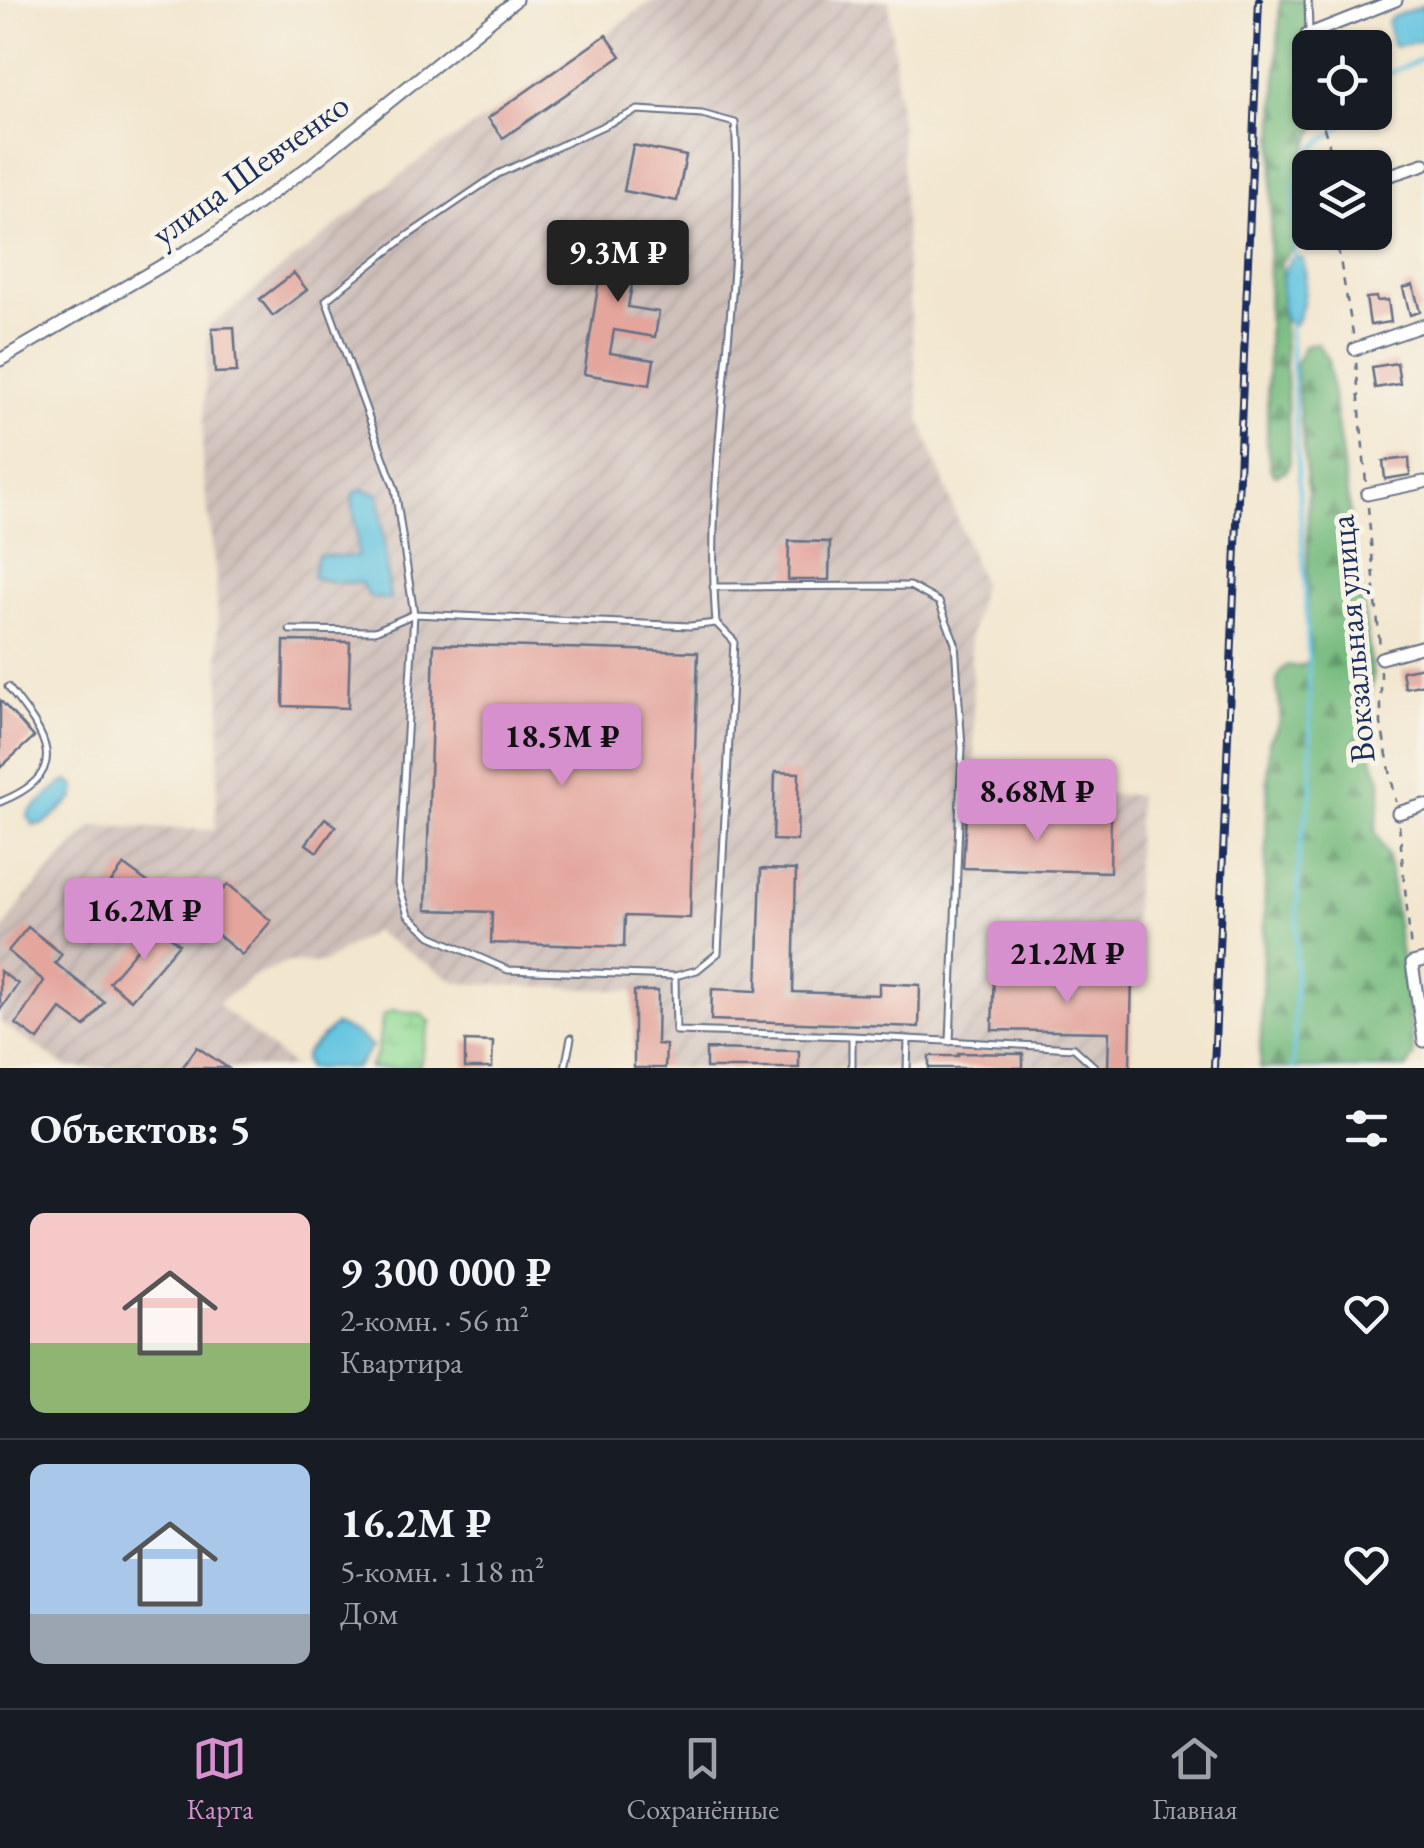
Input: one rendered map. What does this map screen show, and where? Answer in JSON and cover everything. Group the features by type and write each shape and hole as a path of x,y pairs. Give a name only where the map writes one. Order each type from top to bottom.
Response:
{"street":[{"name":"улица Шевченко","path":"0,360 212,238 308,168 516,0"},
{"path":"1317,30 1396,0"},
{"path":"1392,174 1424,164"},
{"path":"1356,349 1424,325"},
{"path":"1367,494 1424,482"},
{"path":"1381,658 1424,646"},
{"path":"1398,814 1424,804"},
{"path":"1418,961 1424,1042"}],"lane":[{"path":"1307,30 1308,0"},
{"path":"638,110 702,114 735,123 734,279 714,500 713,587 716,622 734,641 718,952 697,970 675,976 508,970 431,936 408,915 398,884 414,614 395,488 326,300 408,236 498,174 638,110"},
{"path":"713,587 910,586 939,602 955,642 962,748 950,1042"},
{"path":"290,630 376,631 414,614 690,626 716,622"},
{"path":"0,802 36,780 46,760 41,729 8,687"},
{"path":"675,976 676,1031 1074,1048 1096,1068"},
{"path":"852,1036 852,1068"},
{"path":"566,1068 570,1038"},
{"path":"907,1068 908,1040"}],"path":[{"name":"Вокзальная улица","path":"1338,250 1356,349 1381,658 1381,724 1418,961"}],"shaded area":[{"path":"654,0 889,0 901,132 907,279 921,422 982,584 970,638 977,789 1138,795 1129,1068 634,1068 633,991 458,983 373,931 323,963 286,962 251,977 217,1004 295,1068 68,1068 0,1022 0,934 26,897 92,826 215,830 221,702 215,568 202,463 208,327 424,157 488,117"}],"green space":[{"path":"1280,0 1308,0 1307,30 1292,30 1292,130 1315,130 1306,150 1292,150 1292,250 1281,261 1290,461 1287,470 1276,475 1271,471 1267,444 1269,265"},
{"path":"1317,343 1328,360 1373,678 1363,722 1381,780 1375,831 1388,856 1414,1055 1407,1068 1260,1068 1269,742 1281,712 1278,676 1288,665 1303,665 1310,656 1308,492 1295,364 1305,345"},
{"path":"393,1010 421,1014 430,1022 419,1068 369,1068 377,1055 383,1015"}],"water":[{"path":"1424,5 1424,40 1394,47 1387,22"},
{"path":"1295,256 1303,259 1305,283 1298,317 1295,324 1290,324 1284,319 1282,285 1285,269"},
{"path":"362,489 379,494 390,600 369,597 361,583 312,577 317,555 357,557 353,493"},
{"path":"69,781 76,787 74,798 44,824 33,825 28,816 30,811"},
{"path":"335,1025 372,1046 356,1068 307,1068 306,1053"}],"building":[{"path":"606,35 621,56 503,138 488,118"},
{"path":"633,145 686,156 677,201 624,191"},
{"path":"571,234 669,250 665,273 635,268 628,307 659,312 655,337 614,330 610,353 654,360 650,385 584,374 602,262 567,257"},
{"path":"294,273 307,290 273,316 260,299"},
{"path":"1413,285 1420,312 1410,315 1403,288"},
{"path":"1376,297 1377,301 1388,300 1391,322 1370,325 1366,298"},
{"path":"234,327 237,372 215,373 212,328"},
{"path":"1397,363 1400,384 1375,388 1372,367"},
{"path":"1409,458 1410,475 1385,479 1383,461"},
{"path":"789,541 830,542 829,580 788,580"},
{"path":"284,641 350,642 348,708 283,706"},
{"path":"434,644 698,652 690,918 625,916 624,947 491,943 492,912 426,910"},
{"path":"1424,667 1424,684 1405,688 1402,671"},
{"path":"0,700 34,737 0,768"},
{"path":"775,772 799,773 797,841 773,840"},
{"path":"966,815 1111,819 1110,872 963,868"},
{"path":"325,818 336,826 317,852 306,844"},
{"path":"124,865 168,897 153,918 109,885"},
{"path":"761,869 796,870 793,992 879,995 879,983 920,985 919,1027 711,1020 712,989 757,991"},
{"path":"228,884 271,921 242,955 199,919"},
{"path":"157,926 179,944 131,1000 109,982"},
{"path":"28,927 62,954 55,963 104,1002 85,1027 61,1009 38,1040 16,1024 44,981 8,951"},
{"path":"994,970 1132,973 1130,1068 1108,1068 1109,1032 992,1030"},
{"path":"0,971 18,984 0,1010"},
{"path":"634,991 658,991 657,1044 666,1045 665,1068 634,1068"},
{"path":"465,1041 493,1042 492,1068 465,1068"},
{"path":"197,1047 228,1068 182,1068"},
{"path":"706,1049 799,1051 799,1068 706,1068"},
{"path":"1023,1054 1023,1068 929,1068 929,1056"}],"waterway":[{"path":"1392,72 1424,58"},
{"path":"1295,256 1294,197 1300,169 1317,145 1337,130"},
{"path":"1290,324 1312,788 1299,851 1293,1068"}],"railway":[{"path":"1214,1068 1259,0"}]}
